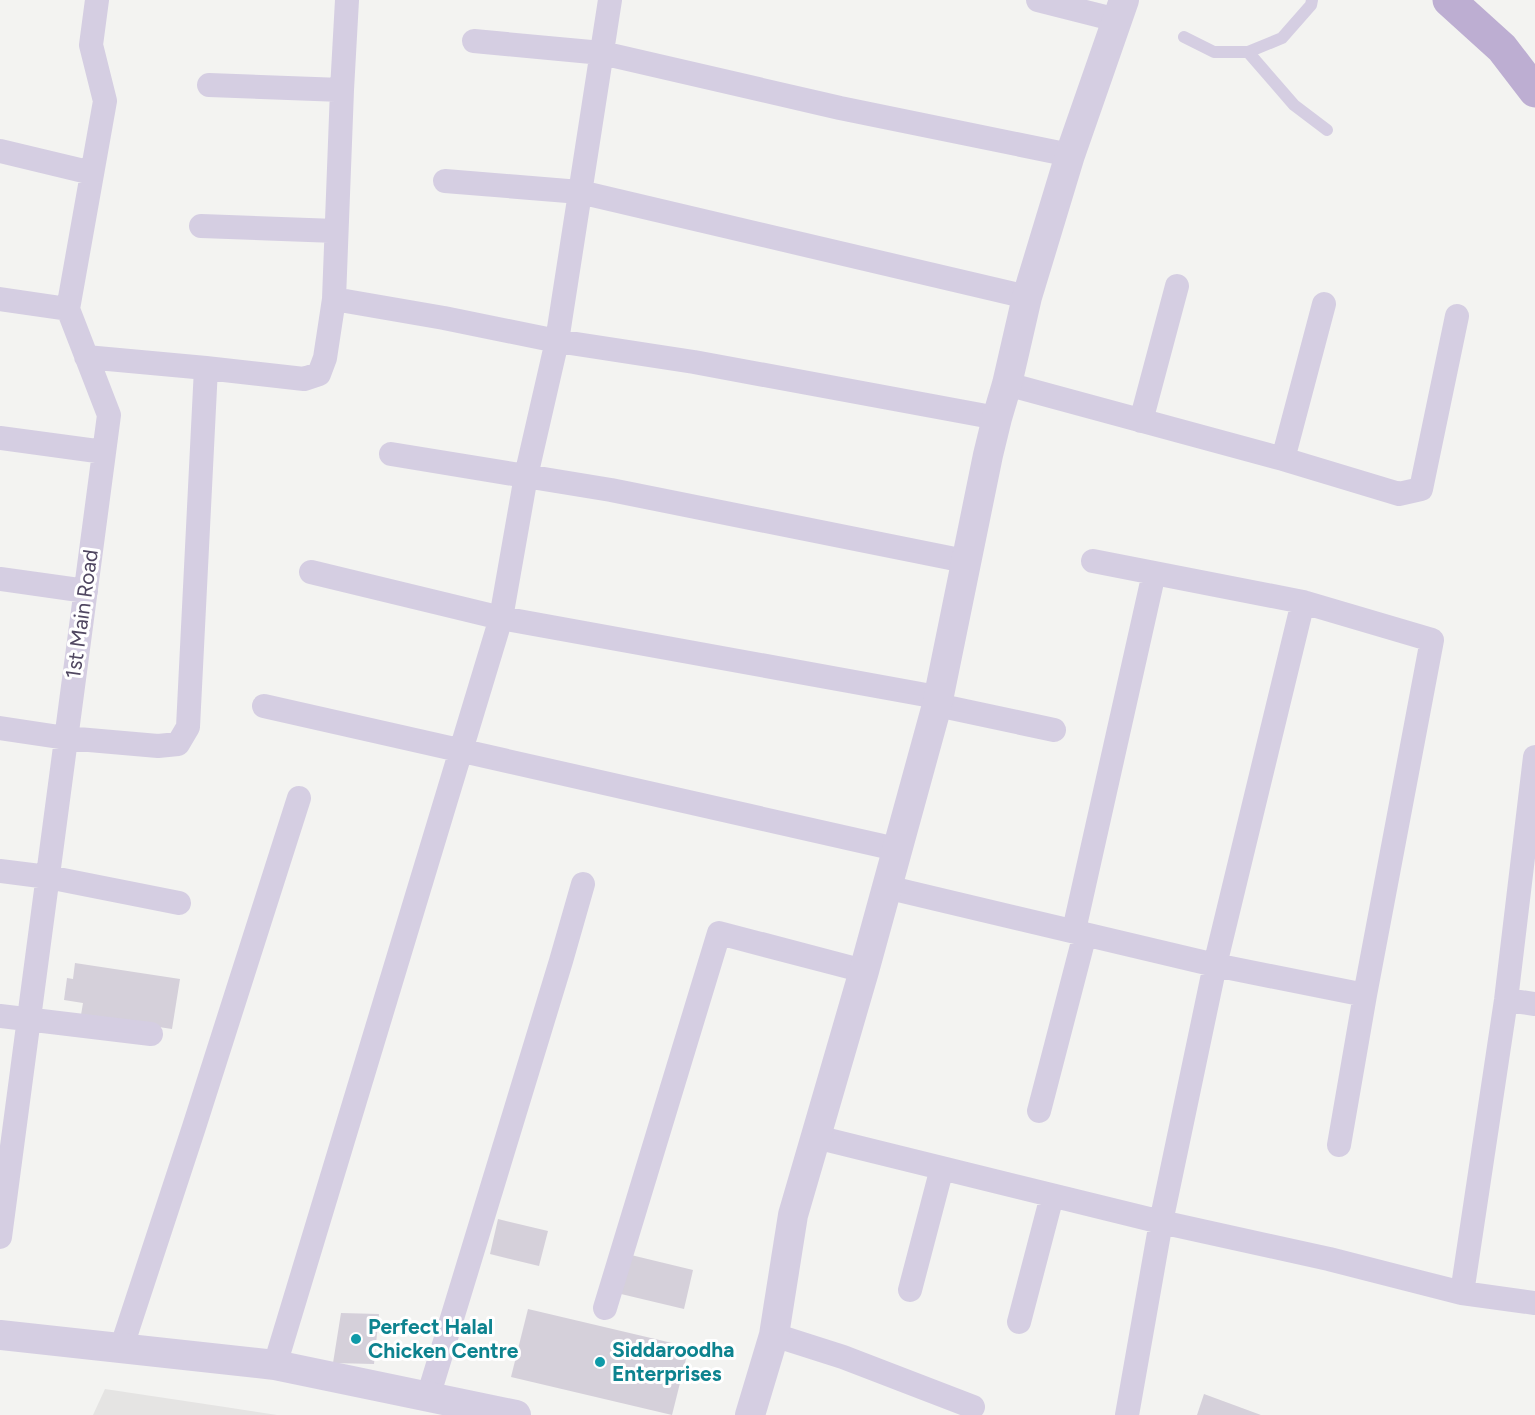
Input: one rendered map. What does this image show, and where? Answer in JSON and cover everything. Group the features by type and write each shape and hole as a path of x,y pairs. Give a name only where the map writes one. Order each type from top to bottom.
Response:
{"main road":[{"path":"1449,0 1502,48 1535,91"}],"street":[{"path":"0,299 68,309 105,101 91,45 98,0"},
{"path":"87,357 304,379 319,374 325,358 334,299 347,0"},
{"path":"275,1365 501,618 526,476 556,341 610,0"},
{"path":"750,1415 774,1335 793,1215 864,971 937,701 965,561 1027,297 1070,155 1121,10 1038,0"},
{"path":"474,41 602,53 840,108 1070,155"},
{"path":"209,85 342,90"},
{"path":"0,151 92,173"},
{"path":"445,181 580,192 1027,297"},
{"path":"201,226 336,231"},
{"path":"1141,421 1178,286"},
{"path":"334,299 556,341 694,362 997,418"},
{"path":"1282,459 1324,304"},
{"name":"1st Main Road","path":"0,1238 4,1173 29,1020 109,415 68,309"},
{"path":"1007,384 1282,459 1400,494 1421,489 1457,316"},
{"path":"0,728 66,738 158,746 178,744 188,727 206,368"},
{"path":"0,438 104,452"},
{"path":"391,454 611,490 965,561"},
{"path":"1094,561 1303,602 1432,640 1339,1145"},
{"path":"311,572 501,618 937,701 1054,730"},
{"path":"1039,1111 1080,932 1154,573"},
{"path":"0,579 86,591"},
{"path":"1126,1415 1161,1222 1215,964 1303,602"},
{"path":"264,706 897,849"},
{"path":"1462,1293 1506,1000 1535,757"},
{"path":"121,1349 299,798"},
{"path":"0,871 48,877 179,903"},
{"path":"428,1397 558,973 583,884"},
{"path":"886,887 1215,964 1365,995"},
{"path":"605,1308 719,933 864,971"},
{"path":"1506,1000 1535,1004"},
{"path":"0,1016 151,1034"},
{"path":"816,1137 1052,1196 1329,1259 1462,1293 1535,1304"},
{"path":"910,1290 942,1168"},
{"path":"1019,1322 1052,1196"},
{"path":"0,1335 275,1365 516,1415"},
{"path":"774,1335 843,1357 973,1407"}],"lane":[{"path":"1184,37 1214,52 1248,52 1282,38 1311,6 1312,0"},
{"path":"1248,52 1294,105 1327,130"}],"shaded area":[{"path":"105,1389 225,1407 277,1415 93,1415"}],"building":[{"path":"75,963 180,979 172,1029 81,1015 83,1003 64,1000 67,978 73,979"},
{"path":"498,1219 548,1231 539,1266 490,1254"},
{"path":"631,1255 693,1270 684,1309 621,1294"},
{"name":"Siddaroodha Enterprises","path":"528,1309 689,1347 672,1415 511,1377"},
{"name":"Perfect Halal Chicken Centre","path":"341,1313 379,1314 374,1364 333,1363"},
{"path":"1204,1394 1261,1415 1197,1415"}],"place":[{"name":"Perfect Halal Chicken Centre","path":"356,1339"},
{"name":"Siddaroodha Enterprises","path":"600,1362"}]}
